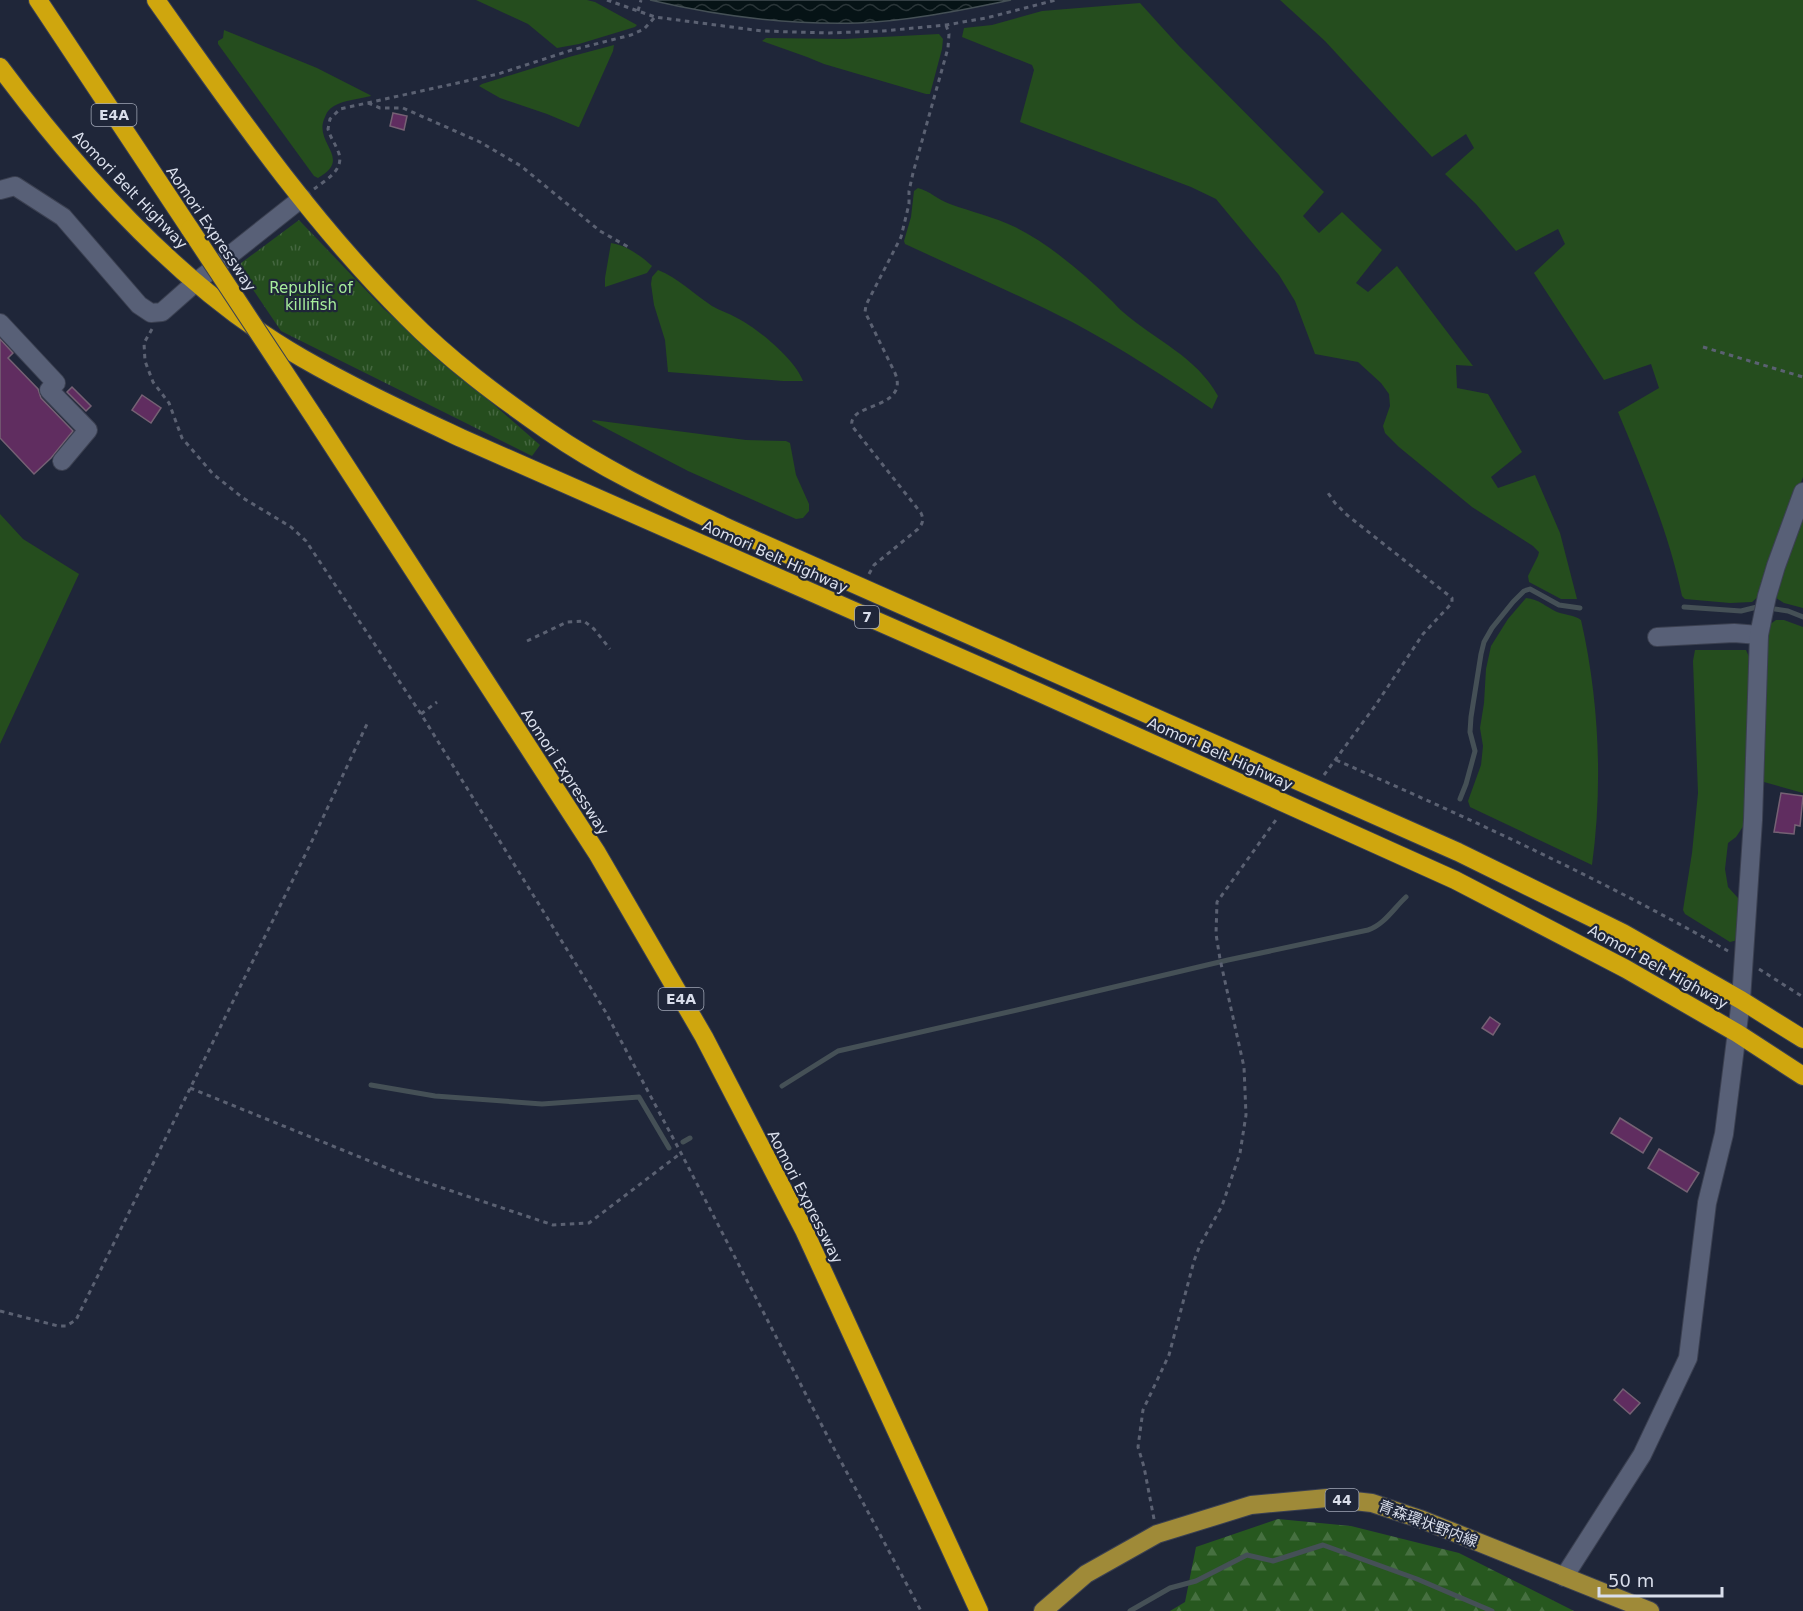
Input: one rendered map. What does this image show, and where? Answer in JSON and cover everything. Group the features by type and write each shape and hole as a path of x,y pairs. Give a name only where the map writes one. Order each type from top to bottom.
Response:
{"highway":[{"name":"Aomori Expressway","path":"38,0 318,423 597,853 704,1037 804,1230 979,1611"},
{"name":"Aomori Belt Highway","path":"156,0 321,224 408,318 446,353 549,432 604,465 728,528 1458,852 1550,896 1623,933 1741,1000 1803,1040"},
{"name":"Aomori Belt Highway","path":"0,67 63,149 135,226 196,282 249,323 302,358 385,402 461,438 1287,803 1444,875 1626,969 1737,1033 1803,1076"}],"main road":[{"name":"青森環状野内線","path":"1043,1611 1086,1574 1157,1534 1251,1505 1327,1498 1372,1503 1423,1520 1650,1611"}],"street":[{"path":"0,190 15,186 63,217 139,305 151,313 162,312 302,198"},
{"path":"0,323 56,382 49,390 88,430 62,461"},
{"path":"1563,1577 1641,1455 1688,1358 1707,1203 1724,1134 1741,1000 1753,820 1759,635 1773,576 1803,492"},
{"path":"1657,637 1734,633 1759,635"}],"path":[{"path":"607,0 655,17 790,33 856,33 946,25 987,18 1056,0"},
{"path":"638,11 640,2"},
{"path":"302,198 338,169 340,158 328,129 330,119 340,109 498,74 572,50 631,35 644,29 655,17"},
{"path":"861,587 874,565 918,529 923,519 921,513 851,422 852,418 858,414 890,398 898,388 899,382 865,312 866,305 901,237 913,173 948,48 949,34 946,25"},
{"path":"368,103 380,108 403,108 480,142 520,166 600,231 630,248"},
{"path":"162,312 144,343 145,361 153,382 169,403 182,438 213,474 243,498 291,527 306,541 421,714 605,1011 921,1611"},
{"path":"1703,347 1803,377"},
{"path":"1314,788 1375,706 1423,634 1452,603 1452,598 1347,515 1328,493"},
{"path":"527,641 567,622 584,621 594,629 610,649"},
{"path":"421,714 437,702"},
{"path":"0,1311 58,1326 66,1326 76,1320 311,843 367,724"},
{"path":"1336,760 1464,817 1587,876 1744,960 1803,997"},
{"path":"1157,1534 1138,1447 1143,1410 1169,1355 1200,1245 1222,1206 1237,1164 1246,1115 1244,1067 1216,934 1217,902 1287,803"},
{"path":"190,1088 404,1175 553,1225 589,1222 681,1153"}],"green space":[{"path":"476,0 587,0 637,25 579,44 557,48 528,24"},
{"path":"1280,0 1803,0 1803,477 1759,596 1752,602 1730,603 1685,599 1682,596 1663,526 1618,412 1659,388 1651,364 1604,380 1534,273 1565,244 1558,229 1516,251 1476,204 1445,174 1474,148 1466,134 1432,157 1325,41"},
{"path":"1140,3 1179,46 1324,192 1303,216 1319,233 1342,212 1382,250 1356,283 1368,292 1397,266 1473,366 1456,365 1457,388 1488,394 1522,452 1491,477 1498,488 1535,475 1560,533 1577,599 1561,599 1529,582 1528,576 1539,552 1472,507 1385,433 1383,426 1390,406 1389,394 1381,383 1358,362 1315,354 1295,301 1279,275 1216,199 1191,187 1020,122 1034,70 1032,65 962,37 964,28 992,25 1042,11"},
{"path":"224,30 317,68 371,96 342,102 327,112 322,126 323,135 333,157 328,171 318,178 314,176 218,44 218,41 223,38"},
{"path":"939,34 943,39 942,49 930,94 824,64 762,41 766,38 844,39"},
{"path":"614,45 579,127 500,98 479,86 569,57"},
{"path":"918,188 946,202 1015,227 1054,251 1091,281 1122,311 1199,370 1218,396 1212,409 1144,364 1072,322 905,244 914,191"},
{"name":"Republic of killifish","path":"299,220 384,309 540,445 532,456 281,331 237,266"},
{"path":"611,243 633,252 652,266 647,273 605,287"},
{"path":"658,270 712,306 734,316 765,337 792,363 803,381 668,372 665,340 654,305 651,284 652,277"},
{"path":"593,420 746,440 786,441 790,443 796,475 809,504 809,511 803,518 796,519 688,471"},
{"path":"0,514 23,539 79,574 0,744"},
{"path":"1803,516 1803,608 1784,603 1776,598"},
{"path":"1526,598 1581,620 1592,680 1597,742 1597,804 1592,865 1470,807 1468,801 1481,765 1483,746 1480,728 1486,669 1491,646 1508,619"},
{"path":"1776,620 1784,620 1803,627 1803,793 1764,782 1761,779 1766,627"},
{"path":"1695,650 1746,650 1750,659 1748,819 1736,837 1728,843 1725,869 1728,887 1738,898 1741,911 1738,940 1730,942 1685,914 1683,910 1698,793 1693,661"},
{"path":"1278,1519 1351,1526 1459,1553 1574,1611 1170,1611 1185,1602 1196,1547"}],"water":[{"path":"650,0 1011,0 916,17 877,22 832,23 754,18 701,11"}],"building":[{"path":"393,113 407,116 404,130 390,126"},
{"path":"0,339 13,353 8,358 38,389 41,398 73,431 51,458 34,474 0,438"},
{"path":"72,387 91,406 86,411 67,392"},
{"path":"142,395 161,408 151,423 132,410"},
{"path":"1781,793 1803,796 1800,826 1795,825 1794,834 1774,832"},
{"path":"1490,1017 1500,1024 1493,1035 1482,1028"},
{"path":"1620,1118 1652,1138 1643,1153 1611,1133"},
{"path":"1659,1149 1699,1173 1687,1192 1648,1168"},
{"path":"1623,1389 1640,1403 1630,1414 1614,1400"}],"waterway":[{"path":"1460,799 1475,751 1470,732 1481,654 1484,642 1492,628 1513,602 1524,591 1530,589 1559,605 1580,608"},
{"path":"1684,607 1741,611 1757,607"},
{"path":"1768,608 1788,611 1803,617"},
{"path":"782,1086 838,1051 1228,960 1368,930 1384,920 1406,897"},
{"path":"371,1085 435,1096 542,1104 639,1097 669,1148"},
{"path":"683,1142 690,1138"},
{"path":"1130,1611 1170,1588 1196,1581 1247,1555 1273,1561 1323,1545 1417,1579 1492,1611"}]}
